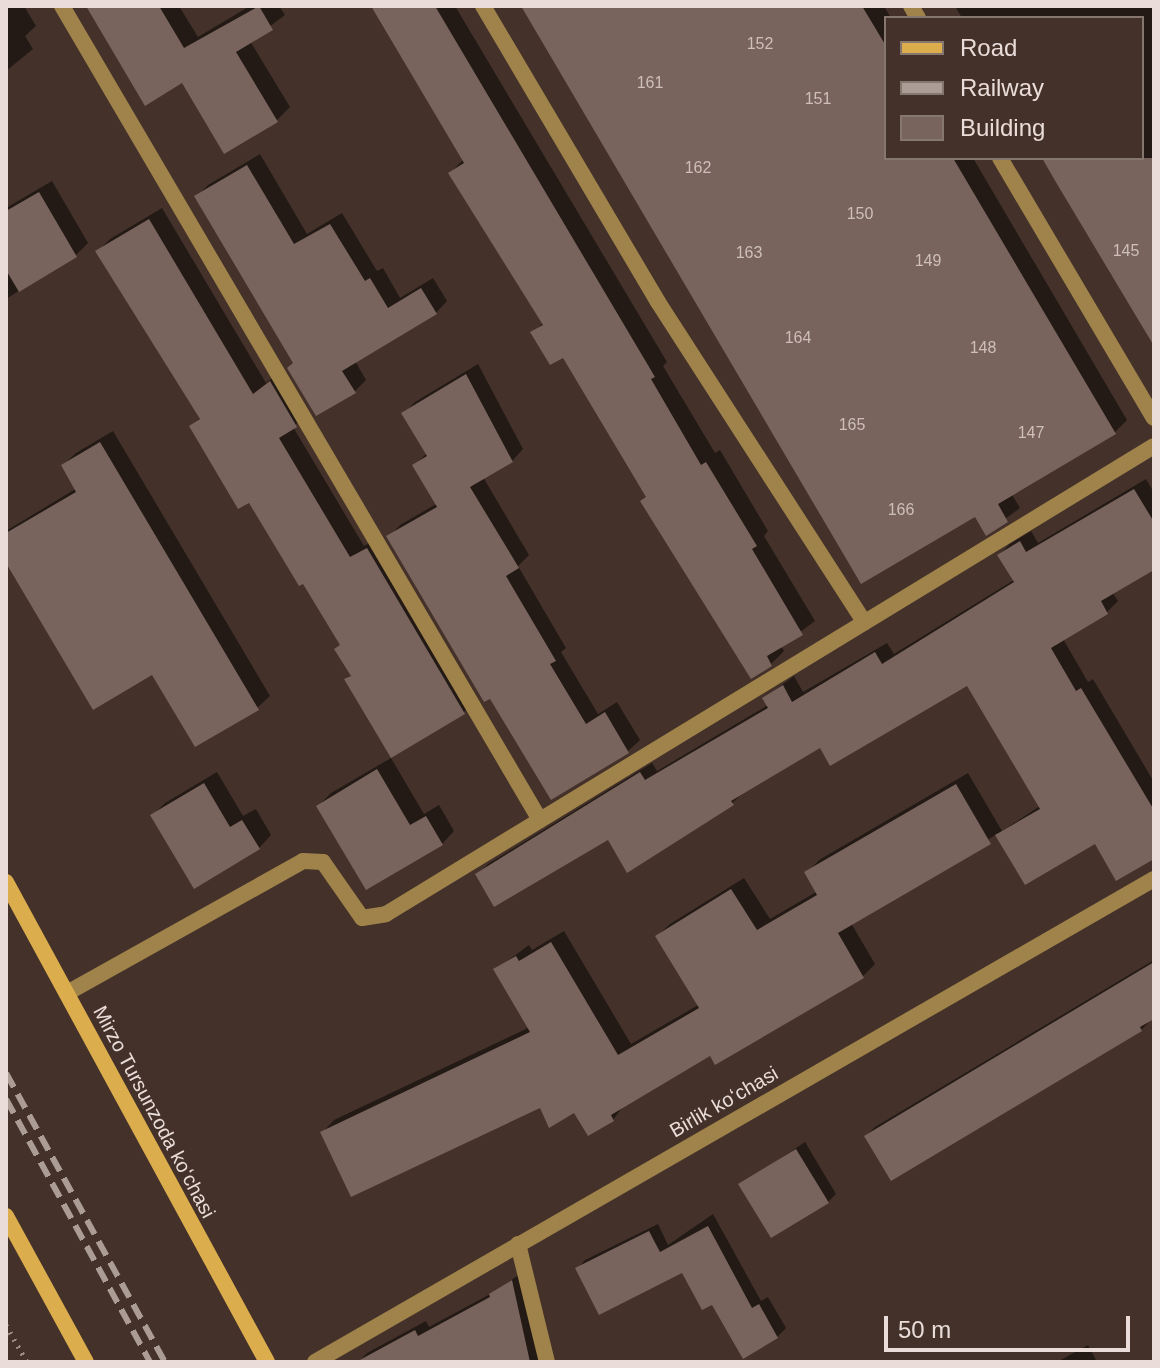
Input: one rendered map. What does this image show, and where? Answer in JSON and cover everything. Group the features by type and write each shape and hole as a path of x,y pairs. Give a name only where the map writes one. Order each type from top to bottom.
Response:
{"main road":[{"name":"Mirzo Tursunzoda koʻchasi","path":"6,882 267,1362"},
{"path":"6,1216 86,1362"}],"street":[{"path":"62,6 540,820"},
{"path":"483,6 658,302 864,622"},
{"path":"1001,160 1154,418"},
{"path":"67,993 303,861 323,862 362,918 372,919 386,914 1154,446"},
{"name":"Birlik koʻchasi","path":"315,1362 1154,879"},
{"path":"518,1244 547,1362"}],"path":[{"path":"6,1325 27,1362"}],"building":[{"path":"86,6 159,6 184,48 259,6 273,30 236,52 278,122 224,154 182,83 145,106"},
{"path":"371,6 435,6 655,377 651,379 701,465 706,462 757,546 752,549 803,635 767,656 772,666 751,679 640,501 646,497 563,358 550,365 530,332 543,325 448,173 464,163"},
{"path":"521,6 862,6 884,43 884,160 954,160 1116,434 998,504 1008,522 986,536 975,517 861,584"},
{"path":"1154,158 1154,346 1043,160"},
{"path":"247,165 294,244 330,224 365,281 370,278 388,308 421,288 437,314 342,371 356,393 316,416 287,368 293,363 194,196"},
{"path":"39,192 77,257 19,292 6,270 6,211"},
{"path":"149,219 253,394 270,381 297,427 279,438 350,557 367,548 465,714 391,758 344,679 351,676 334,649 340,645 303,584 299,586 249,503 238,509 189,426 200,419 95,251"},
{"path":"466,374 513,462 470,487 519,568 506,576 556,661 550,664 586,724 605,712 629,753 551,800 490,699 484,702 386,536 437,507 412,465 427,456 401,413"},
{"path":"100,442 259,710 195,747 152,675 93,710 6,563 6,533 76,492 61,465"},
{"path":"1134,489 1154,522 1154,570 1101,601 1108,614 1051,648 1076,691 1081,688 1154,810 1154,859 1116,881 1095,844 1025,885 995,835 1040,809 967,686 830,766 820,748 731,801 734,805 627,873 608,840 494,907 475,874 640,772 645,780 768,708 762,698 783,685 792,702 875,652 882,664 1014,582 997,555 1020,541 1026,552"},
{"path":"377,769 410,825 426,816 443,845 366,890 316,806"},
{"path":"204,783 230,827 242,820 260,849 194,889 150,815"},
{"path":"956,784 991,844 838,933 864,978 715,1065 710,1056 611,1115 614,1121 588,1136 574,1113 549,1128 540,1108 351,1197 320,1132 530,1032 493,969 516,956 519,961 551,942 618,1055 699,1008 655,936 731,889 757,930 817,895 804,872"},
{"path":"1154,962 1154,1019 1140,1027 1142,1031 891,1181 864,1136"},
{"path":"796,1149 829,1203 771,1238 738,1184"},
{"path":"708,1226 752,1308 759,1304 778,1338 743,1359 712,1305 702,1310 682,1273 599,1315 575,1268 649,1231 660,1252"},
{"path":"512,1280 530,1362 356,1362 415,1330 418,1336 490,1297 489,1294"}],"railway":[{"path":"6,1073 165,1362"},
{"path":"6,1099 150,1362"}]}
